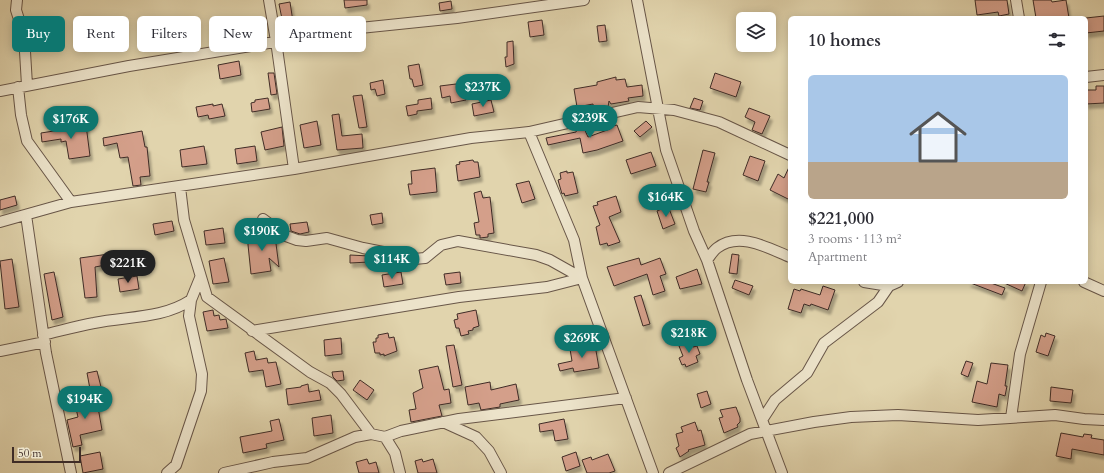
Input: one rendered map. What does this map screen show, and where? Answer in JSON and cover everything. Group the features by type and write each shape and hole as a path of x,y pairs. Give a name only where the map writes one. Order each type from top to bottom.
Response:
{"street":[{"path":"17,0 16,10 24,35 21,115 27,141 40,162 71,202"},
{"path":"269,0 275,35"},
{"path":"366,27 457,18 584,0"},
{"path":"637,0 666,150 694,231 707,260 762,420 782,473"},
{"path":"1016,0 1019,16"},
{"path":"0,91 275,41"},
{"path":"278,52 294,169"},
{"path":"1088,78 1104,75"},
{"path":"0,222 71,202 156,188 180,187 294,169 471,138 529,132 630,108 657,108 674,110 719,122 788,154"},
{"path":"529,132 574,240 582,278 653,473"},
{"path":"180,187 184,220 200,278 207,297 310,372 330,383 341,394 371,434"},
{"path":"26,215 44,339 71,473"},
{"path":"263,219 286,236 297,240 306,241 327,238 363,248 393,254 404,260 425,258 441,245 458,241 536,255 550,260 582,278"},
{"path":"707,260 717,248 730,242 749,240 788,256"},
{"path":"167,473 176,465 201,391 202,374 189,316 192,300 200,278"},
{"path":"252,331 452,298 547,287 582,278"},
{"path":"762,420 775,400 807,373 824,344 878,302 894,284"},
{"path":"1011,418 1020,354 1040,284"},
{"path":"1088,284 1104,291"},
{"path":"0,351 94,323 159,314 178,309 192,300"},
{"path":"224,473 273,462 307,458 355,437 371,434 385,437 401,431 443,422 626,398"},
{"path":"669,473 750,434 844,418 898,415 978,420 1038,418 1055,415 1104,420"},
{"path":"443,422 476,436 489,451 501,473"},
{"path":"385,437 395,453 400,473"}],"building":[{"path":"344,0 367,0 367,5 345,8"},
{"path":"975,0 1007,0 1009,14 999,16 998,12 977,15"},
{"path":"1033,0 1051,0 1052,2 1066,0 1069,16 1036,16"},
{"path":"451,1 452,9 440,11 439,3"},
{"path":"290,2 292,16 281,16 279,4"},
{"path":"1104,16 1104,31 1088,33 1088,18"},
{"path":"542,20 544,35 530,37 528,22"},
{"path":"605,25 607,41 599,42 597,26"},
{"path":"513,41 514,64 506,67 505,57 507,57 507,42"},
{"path":"239,61 241,75 220,79 218,65"},
{"path":"419,64 423,85 414,87 412,79 410,79 408,66"},
{"path":"268,73 274,73 277,94 271,95"},
{"path":"715,73 741,82 736,97 710,88"},
{"path":"616,77 616,80 625,79 627,87 642,85 643,96 628,98 629,101 611,104 609,101 608,107 594,111 593,104 577,107 574,89 597,85 597,82"},
{"path":"383,80 385,94 377,96 375,89 371,90 370,83"},
{"path":"464,83 466,100 451,103 450,96 442,98 440,86"},
{"path":"1096,86 1104,86 1104,103 1088,104 1088,90 1096,90"},
{"path":"362,95 367,127 359,128 353,96"},
{"path":"268,98 270,109 252,112 251,103 255,102 255,100"},
{"path":"431,98 432,109 417,111 417,114 408,116 406,106 418,104 418,100"},
{"path":"694,98 703,101 700,110 690,108"},
{"path":"491,100 494,112 474,116 472,104"},
{"path":"213,104 213,106 222,104 225,116 209,119 208,115 198,117 196,107"},
{"path":"749,108 770,116 762,134 752,130 755,122 745,117"},
{"path":"339,114 342,136 362,134 363,148 337,150 332,115"},
{"path":"317,121 321,145 304,148 300,125"},
{"path":"646,121 652,127 640,137 634,131"},
{"path":"86,125 90,156 69,159 66,141 61,142 61,139 42,142 41,133 60,130 59,127"},
{"path":"617,125 623,141 583,153 580,138 548,145 546,138 576,132 578,127 583,126 588,137 610,129 609,127"},
{"path":"282,127 284,146 265,150 261,132"},
{"path":"142,131 145,147 147,147 150,176 140,177 141,185 133,186 128,157 120,158 117,143 104,146 103,138"},
{"path":"204,146 207,164 182,167 180,150"},
{"path":"255,146 257,161 237,164 235,149"},
{"path":"703,150 715,153 707,182 709,182 706,192 693,189"},
{"path":"651,152 656,166 631,174 626,160"},
{"path":"750,156 765,161 758,181 743,175"},
{"path":"473,160 474,162 478,162 480,177 458,181 456,165 460,164 459,162"},
{"path":"435,168 437,192 410,195 408,184 412,184 411,171"},
{"path":"788,169 788,199 770,190 778,174 784,178"},
{"path":"567,171 567,173 573,172 578,193 565,196 564,193 562,194 558,180 561,179 560,173"},
{"path":"529,181 535,199 522,203 516,184"},
{"path":"481,191 483,198 490,197 494,233 488,234 488,237 480,238 480,235 476,235 474,223 479,222 474,193"},
{"path":"15,196 17,205 0,210 0,200"},
{"path":"616,196 621,212 609,217 620,242 608,246 607,243 600,245 596,227 600,225 593,206 598,205 597,202"},
{"path":"668,206 675,224 663,229 657,211"},
{"path":"382,213 383,223 372,225 370,215"},
{"path":"172,221 174,231 155,235 153,224"},
{"path":"307,222 309,232 300,234 291,231 290,224"},
{"path":"223,228 225,243 206,245 204,231"},
{"path":"269,232 275,236 279,267 269,258 271,271 251,274 247,235"},
{"path":"109,254 111,264 95,267 97,297 85,298 80,258"},
{"path":"732,254 739,255 737,274 729,273"},
{"path":"350,255 369,256 369,262 350,263"},
{"path":"224,258 229,282 213,284 209,261"},
{"path":"639,258 641,265 660,258 666,274 660,276 665,291 653,295 647,274 614,286 607,267"},
{"path":"12,259 19,307 5,309 0,261"},
{"path":"697,269 702,284 680,289 676,277"},
{"path":"54,272 63,317 52,320 44,274"},
{"path":"401,272 403,284 384,287 382,275"},
{"path":"460,272 461,283 446,285 444,274"},
{"path":"137,276 139,289 120,292 118,279"},
{"path":"735,280 753,286 749,295 732,288"},
{"path":"973,284 994,284 1005,288 1002,295"},
{"path":"1006,284 1025,284 1022,291"},
{"path":"823,286 835,290 828,310 811,304 810,306 804,304 801,313 788,309 794,289 800,291 801,289 820,295"},
{"path":"641,295 650,324 643,326 634,297"},
{"path":"213,310 214,316 219,315 220,320 226,319 228,328 207,331 203,312"},
{"path":"476,310 479,326 468,331 469,334 461,336 459,328 456,328 454,320 458,319 457,314"},
{"path":"388,333 389,338 394,337 397,351 384,356 384,354 380,355 380,353 375,353 373,342 376,342 378,335"},
{"path":"1046,333 1055,336 1048,356 1036,352 1041,335 1045,337"},
{"path":"341,338 342,354 325,356 324,340"},
{"path":"587,342 588,346 595,345 599,368 574,372 573,368 560,371 558,364 572,361 570,349 575,348 574,345"},
{"path":"691,342 693,347 697,346 700,354 696,356 698,362 686,367 685,364 682,365 679,358 683,356 679,346"},
{"path":"454,345 462,385 453,387 446,346"},
{"path":"254,351 256,360 267,358 268,363 276,362 281,384 266,387 263,370 249,372 245,353"},
{"path":"966,361 973,363 968,377 961,374"},
{"path":"991,363 1008,365 1005,396 999,394 997,407 972,402 977,381 987,384"},
{"path":"438,366 444,390 449,389 451,403 439,405 442,416 411,422 409,410 416,409 413,393 423,388 419,370"},
{"path":"97,371 101,387 90,389 87,373"},
{"path":"343,371 344,380 337,381 333,377 332,372"},
{"path":"360,380 374,390 367,400 353,390"},
{"path":"490,382 491,390 516,384 519,400 500,404 500,407 481,410 479,403 468,405 465,387"},
{"path":"308,384 309,392 319,390 321,400 288,405 286,389 301,387"},
{"path":"1051,387 1073,390 1071,403 1050,401"},
{"path":"707,391 711,404 701,408 697,394"},
{"path":"96,396 102,430 80,435 82,445 73,447 67,420 78,417 74,400"},
{"path":"736,407 740,418 740,422 737,425 738,427 724,433 719,418 723,417 720,410"},
{"path":"331,415 333,433 314,436 312,418"},
{"path":"279,419 284,440 266,444 267,448 243,453 240,437 272,431 270,421"},
{"path":"564,419 568,439 555,441 553,430 540,432 539,424"},
{"path":"695,422 698,431 701,430 705,445 688,450 689,451 680,457 676,448 679,446 676,434 683,432 681,427"},
{"path":"1061,433 1083,437 1084,434 1092,435 1091,438 1104,440 1104,455 1072,449 1071,459 1056,456"},
{"path":"100,452 103,469 83,473 80,456"},
{"path":"576,452 580,466 566,471 562,457"},
{"path":"608,454 615,471 609,473 587,473 582,460 591,457 592,460"},
{"path":"367,459 369,464 376,462 379,473 359,473 356,462"},
{"path":"422,459 423,462 433,459 437,473 418,473 415,461"}]}
